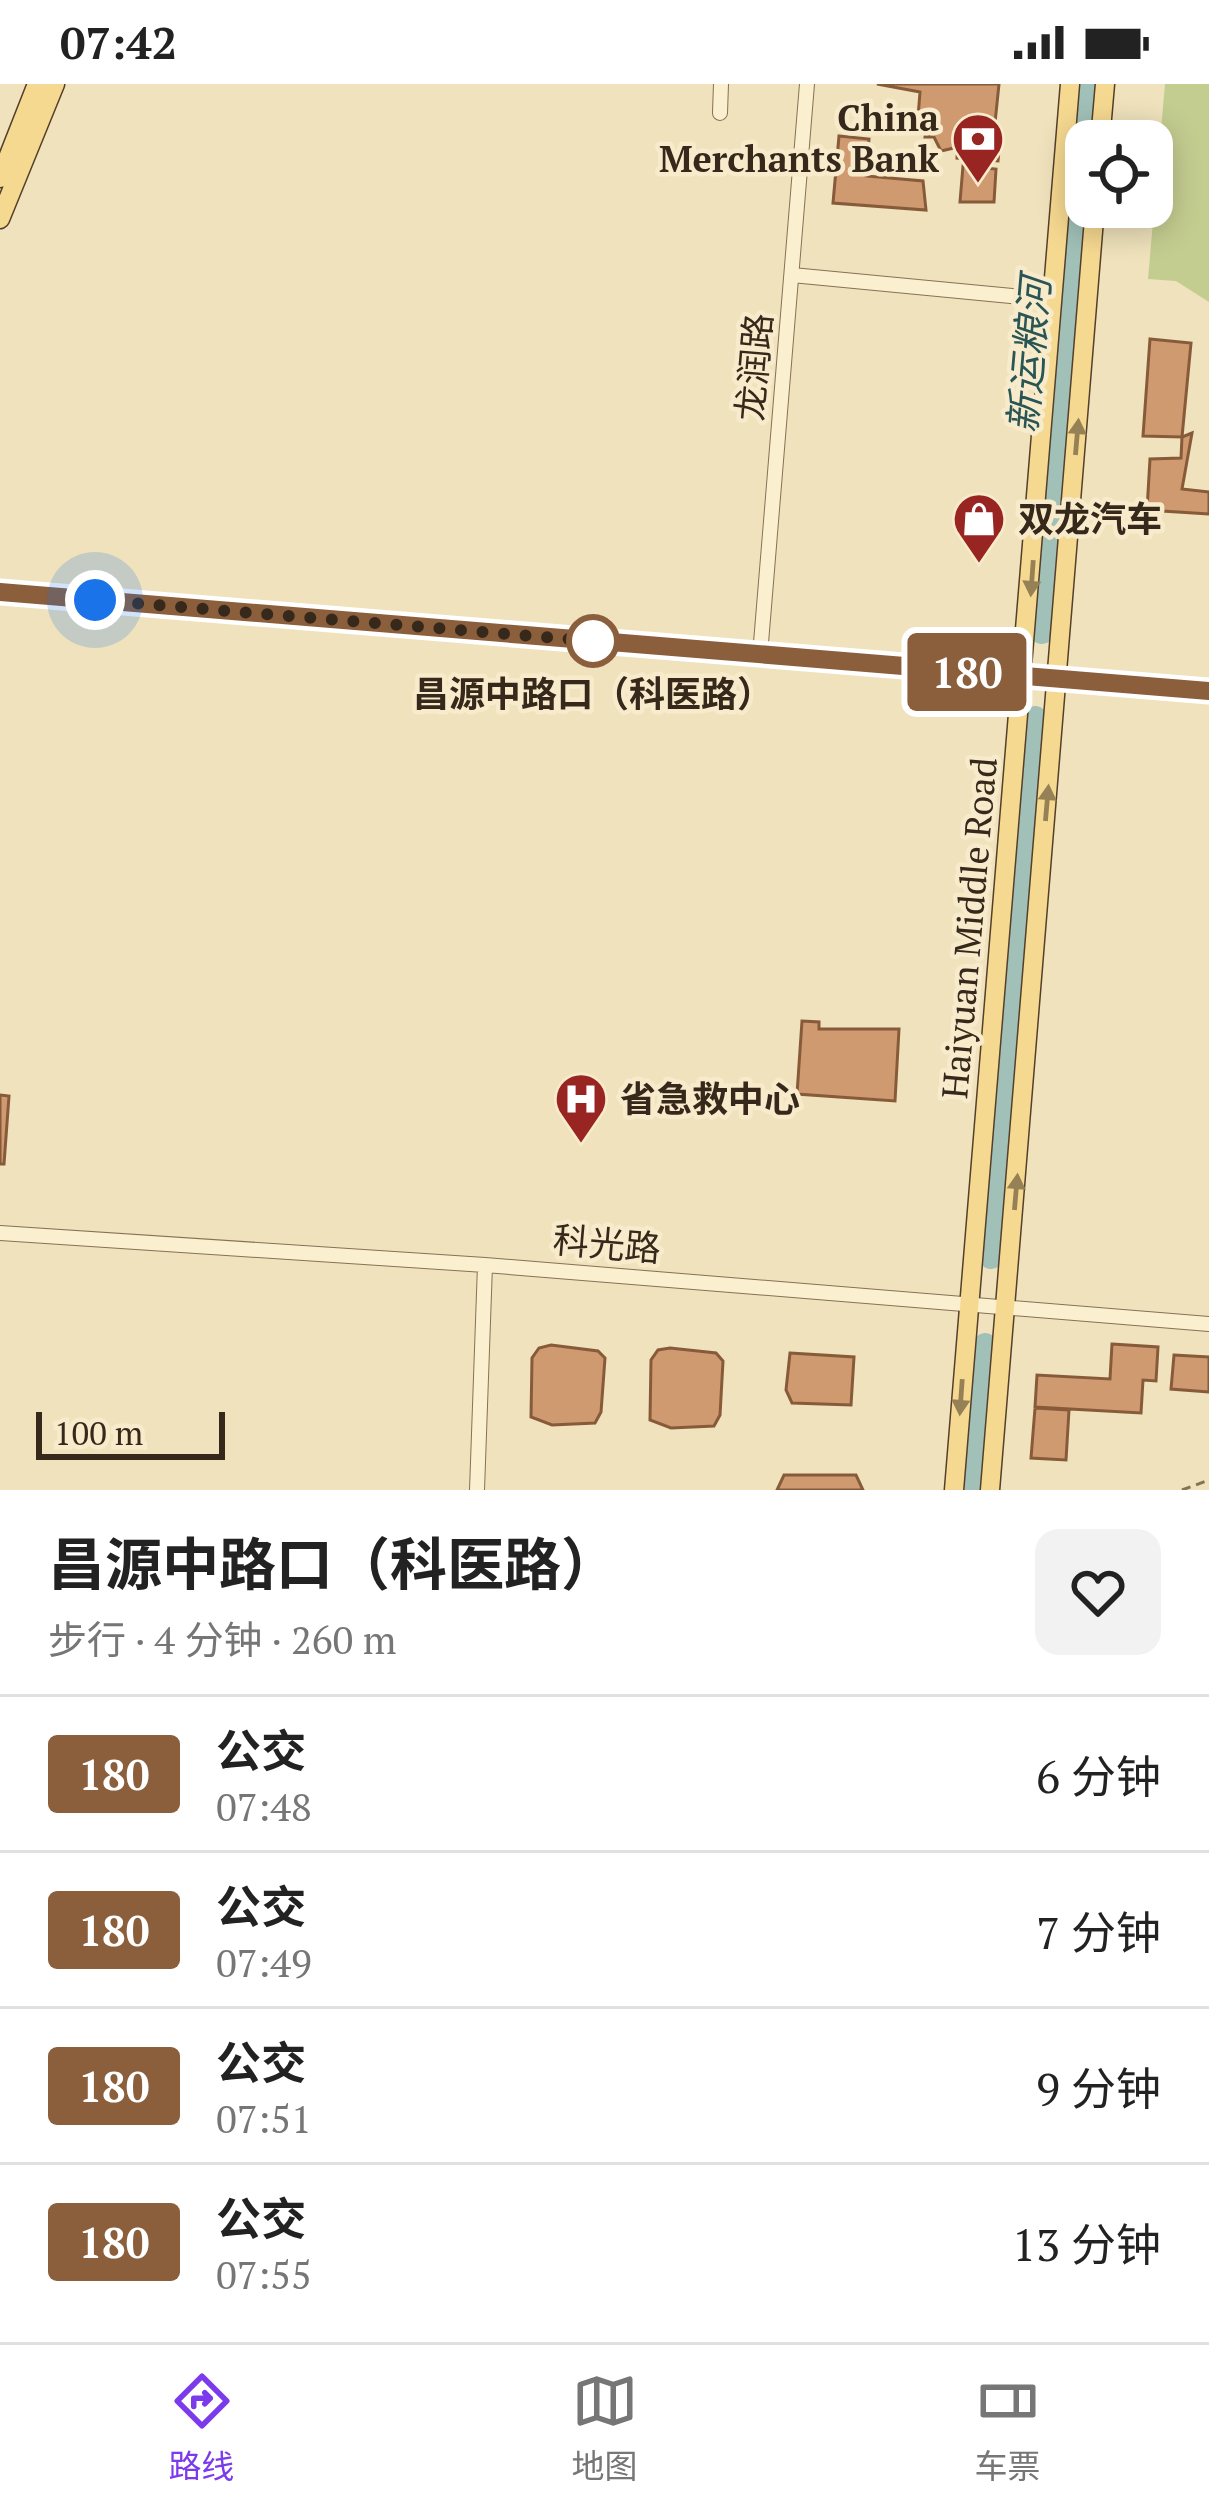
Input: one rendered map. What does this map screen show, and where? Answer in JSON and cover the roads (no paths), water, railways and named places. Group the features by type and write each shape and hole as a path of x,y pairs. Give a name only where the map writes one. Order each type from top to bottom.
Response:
{"main road":[{"path":"0,178 37,84"},
{"path":"1,212 55,84"},
{"name":"Haiyuan Middle Road","path":"954,1490 1025,676 1070,84"},
{"path":"1102,120 1105,84"},
{"name":"Haiyuan Middle Road","path":"990,1490 1093,228"}],"street":[{"path":"720,113 721,84"},
{"name":"龙润路","path":"760,655 805,84"},
{"path":"792,275 1053,300"},
{"path":"0,592 1209,692"},
{"name":"科光路","path":"0,1233 485,1264 1209,1324"},
{"path":"477,1490 485,1264"}],"waterway":[{"name":"新运粮河","path":"1042,632 1088,84"},
{"name":"新运粮河","path":"991,1257 1035,718"},
{"name":"新运粮河","path":"974,1490 985,1345"}],"place":[{"name":"China Merchants Bank","path":"978,185"},
{"name":"双龙汽车","path":"979,565"},
{"name":"昌源中路口（科医路）","path":"593,641"},
{"name":"省急救中心","path":"581,1145"}]}
